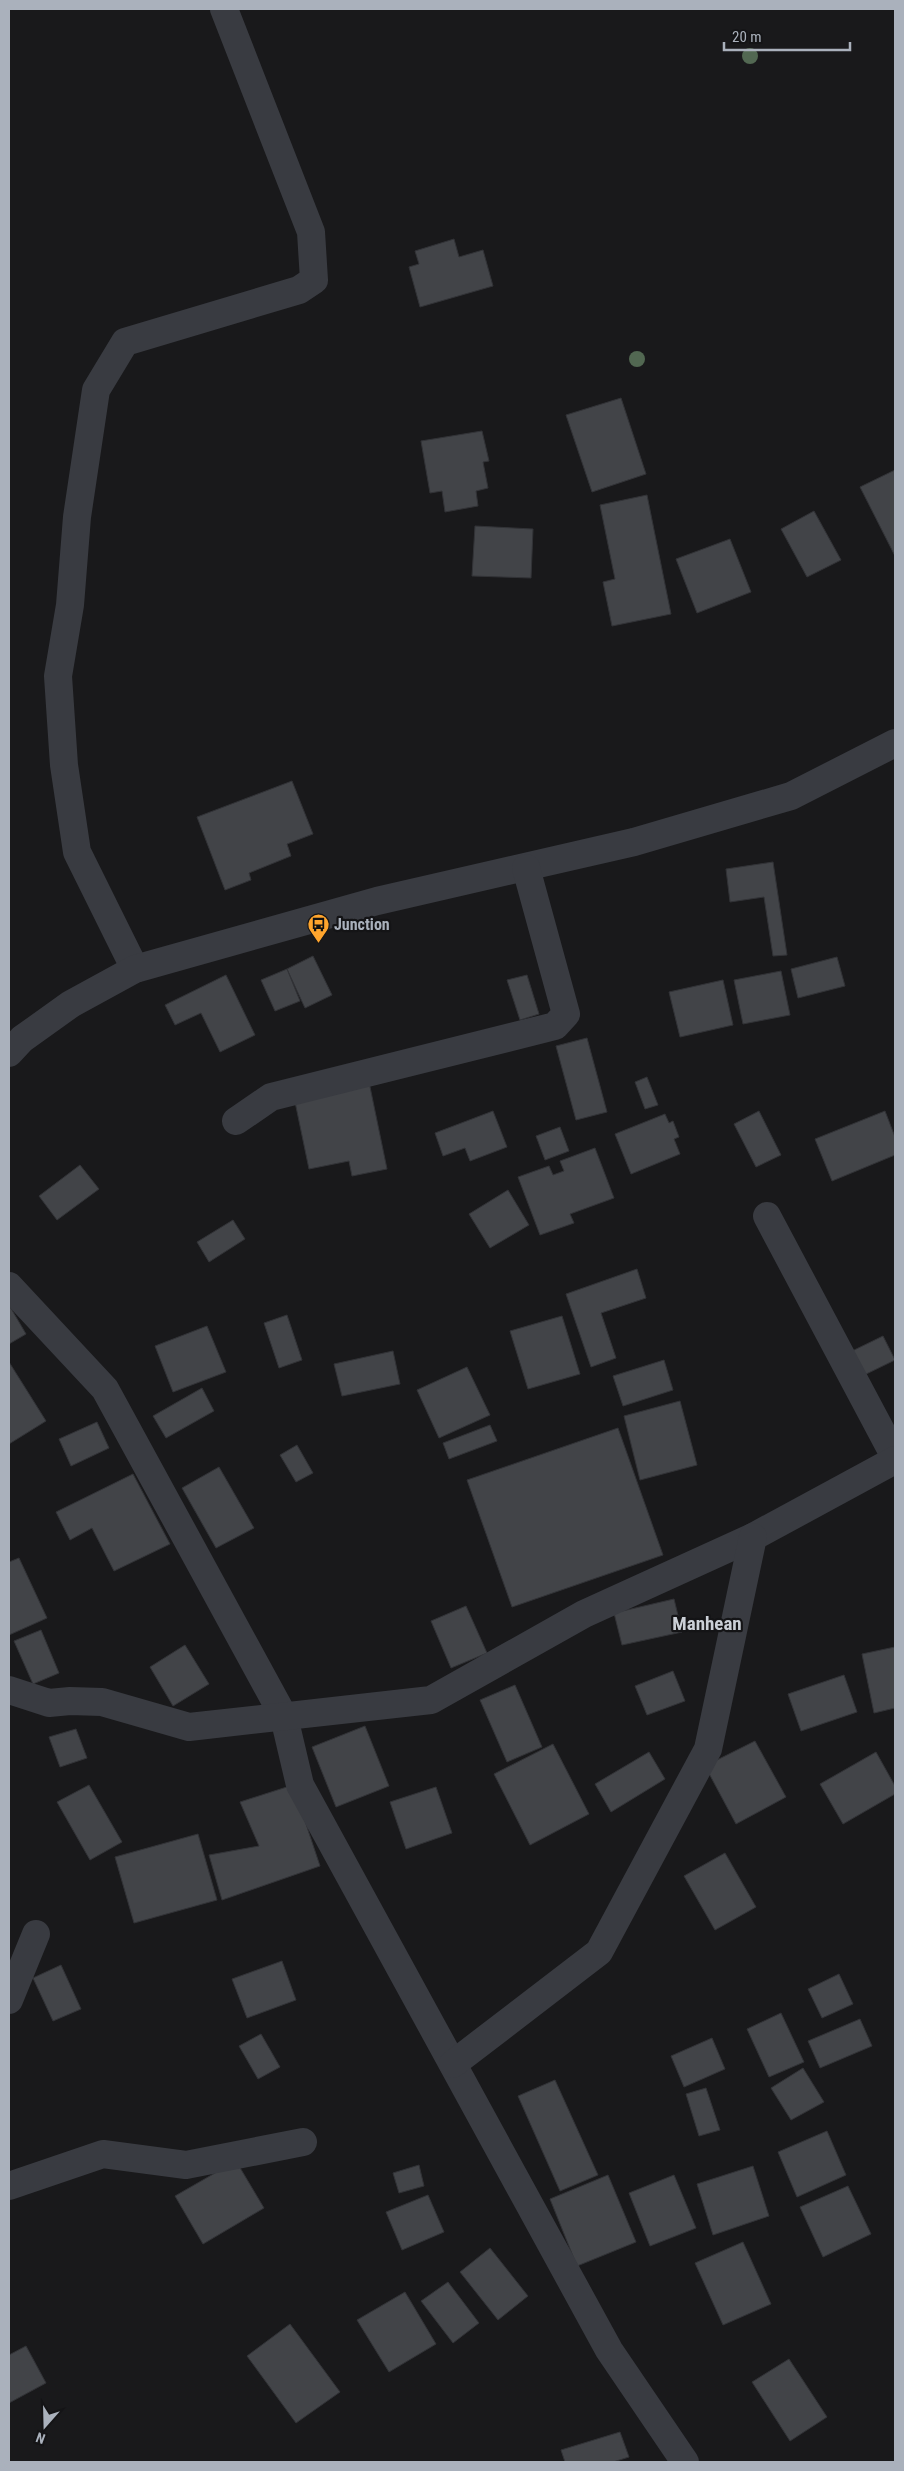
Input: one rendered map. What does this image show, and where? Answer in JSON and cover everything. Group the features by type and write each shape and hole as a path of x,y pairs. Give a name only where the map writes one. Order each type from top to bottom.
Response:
{"street":[{"path":"136,969 77,852 64,765 58,676 70,605 77,517 96,390 125,342 299,290 314,280 310,232 224,9"},
{"path":"9,1053 22,1039 72,1004 136,969 377,901 634,842 791,796 895,743"},
{"path":"236,1121 270,1097 555,1026 566,1014 526,868"},
{"path":"9,1690 49,1703 102,1702 189,1727 431,1700 584,1614 753,1537 895,1458 767,1216"},
{"path":"9,1286 105,1389 284,1717 300,1785 609,2350 685,2462"},
{"path":"453,2064 599,1952 708,1750 753,1537"},
{"path":"9,2000 36,1934"},
{"path":"9,2186 103,2154 186,2165 303,2142"}],"building":[{"path":"454,239 459,257 483,250 493,286 420,307 409,267 419,264 415,251"},
{"path":"621,398 646,474 592,492 566,415"},
{"path":"482,431 489,461 483,462 488,488 476,491 478,506 445,512 442,491 430,493 421,441"},
{"path":"895,470 895,556 860,487"},
{"path":"647,495 671,614 612,626 603,582 615,579 600,505"},
{"path":"814,511 841,560 807,577 781,529"},
{"path":"475,526 533,529 531,578 472,576"},
{"path":"730,539 751,592 697,613 676,559"},
{"path":"292,781 313,834 287,844 291,856 249,873 251,880 225,890 197,817"},
{"path":"773,862 787,955 773,956 764,897 730,902 726,869"},
{"path":"313,956 332,995 305,1008 287,969"},
{"path":"837,957 845,986 798,998 791,969"},
{"path":"287,969 300,1001 275,1011 261,980"},
{"path":"781,971 790,1015 743,1024 734,980"},
{"path":"226,975 255,1035 220,1052 201,1013 175,1025 165,1005"},
{"path":"527,975 539,1014 520,1020 507,980"},
{"path":"723,980 733,1025 680,1037 669,992"},
{"path":"587,1038 607,1112 576,1120 556,1046"},
{"path":"647,1077 658,1105 645,1109 635,1082"},
{"path":"369,1082 387,1169 352,1176 349,1161 309,1169 294,1097"},
{"path":"493,1111 507,1147 470,1161 465,1148 443,1156 435,1133"},
{"path":"759,1111 781,1155 756,1167 734,1124"},
{"path":"885,1111 895,1137 895,1155 832,1181 815,1139"},
{"path":"665,1114 669,1123 673,1121 679,1137 674,1139 680,1154 631,1174 615,1134"},
{"path":"560,1127 569,1151 545,1160 536,1136"},
{"path":"595,1148 614,1198 570,1214 574,1223 540,1235 518,1177 549,1166 553,1175 564,1171 560,1161"},
{"path":"80,1165 99,1189 57,1220 39,1196"},
{"path":"508,1190 529,1225 490,1248 469,1214"},
{"path":"233,1220 245,1239 209,1262 197,1242"},
{"path":"637,1269 646,1298 601,1313 616,1358 591,1367 566,1294"},
{"path":"9,1305 26,1334 9,1344"},
{"path":"287,1315 302,1360 279,1368 264,1323"},
{"path":"562,1316 580,1374 528,1389 510,1331"},
{"path":"207,1326 226,1372 173,1392 155,1346"},
{"path":"883,1336 895,1360 858,1378 846,1354"},
{"path":"393,1351 400,1384 342,1396 334,1364"},
{"path":"664,1360 673,1390 623,1406 613,1376"},
{"path":"9,1362 46,1421 9,1444"},
{"path":"467,1367 490,1415 439,1438 417,1390"},
{"path":"202,1388 214,1411 166,1438 153,1416"},
{"path":"680,1401 697,1465 640,1480 624,1416"},
{"path":"97,1422 109,1448 71,1466 59,1439"},
{"path":"490,1425 497,1441 449,1459 443,1443"},
{"path":"618,1428 663,1555 512,1607 467,1480"},
{"path":"297,1445 313,1473 296,1482 280,1455"},
{"path":"219,1467 254,1528 216,1548 182,1488"},
{"path":"133,1474 170,1544 114,1571 92,1528 70,1540 56,1512"},
{"path":"19,1558 47,1618 9,1635 9,1562"},
{"path":"674,1599 682,1632 622,1645 614,1613"},
{"path":"466,1606 487,1653 451,1668 431,1621"},
{"path":"41,1630 59,1673 33,1684 14,1641"},
{"path":"185,1645 209,1684 173,1706 150,1667"},
{"path":"895,1647 895,1708 874,1713 862,1654"},
{"path":"673,1671 685,1701 647,1715 635,1686"},
{"path":"844,1675 857,1712 801,1731 788,1694"},
{"path":"515,1685 542,1747 507,1762 480,1700"},
{"path":"365,1726 389,1786 336,1807 312,1747"},
{"path":"76,1729 87,1758 60,1767 49,1737"},
{"path":"755,1741 786,1797 736,1824 705,1766"},
{"path":"553,1744 589,1814 530,1845 494,1774"},
{"path":"649,1752 665,1779 611,1812 595,1784"},
{"path":"876,1752 895,1786 895,1794 843,1824 820,1784"},
{"path":"89,1785 122,1842 90,1860 57,1802"},
{"path":"293,1785 320,1866 222,1900 209,1855 259,1846 240,1802"},
{"path":"436,1787 452,1833 406,1849 390,1802"},
{"path":"198,1834 217,1900 134,1923 115,1857"},
{"path":"725,1853 756,1907 715,1930 684,1876"},
{"path":"282,1961 296,2000 247,2018 232,1979"},
{"path":"61,1965 81,2009 53,2021 33,1978"},
{"path":"839,1974 853,2004 822,2018 808,1989"},
{"path":"781,2013 804,2062 769,2077 747,2029"},
{"path":"860,2019 872,2046 820,2068 808,2041"},
{"path":"261,2034 280,2067 258,2079 239,2046"},
{"path":"712,2038 725,2069 684,2087 671,2056"},
{"path":"803,2068 824,2102 791,2120 771,2088"},
{"path":"555,2080 598,2175 560,2191 518,2096"},
{"path":"706,2088 720,2130 699,2136 686,2094"},
{"path":"827,2131 846,2175 797,2197 778,2152"},
{"path":"236,2161 264,2208 203,2244 175,2196"},
{"path":"419,2165 424,2186 399,2193 393,2173"},
{"path":"753,2166 769,2216 713,2235 697,2184"},
{"path":"608,2175 636,2242 577,2266 550,2199"},
{"path":"674,2175 696,2228 650,2246 629,2193"},
{"path":"848,2186 871,2234 823,2257 800,2207"},
{"path":"428,2195 444,2232 402,2250 386,2212"},
{"path":"743,2242 771,2304 723,2325 695,2263"},
{"path":"490,2248 528,2296 498,2320 460,2272"},
{"path":"448,2282 479,2323 453,2343 421,2301"},
{"path":"405,2292 436,2344 389,2372 357,2320"},
{"path":"290,2324 340,2392 296,2423 247,2356"},
{"path":"26,2346 46,2383 9,2403 9,2355"},
{"path":"789,2359 827,2417 790,2441 752,2382"},
{"path":"620,2432 629,2457 613,2462 565,2462 561,2450"}],"place":[{"name":"Junction","path":"318,943"}],"district":[{"name":"Manhean","path":"707,1623"}]}
